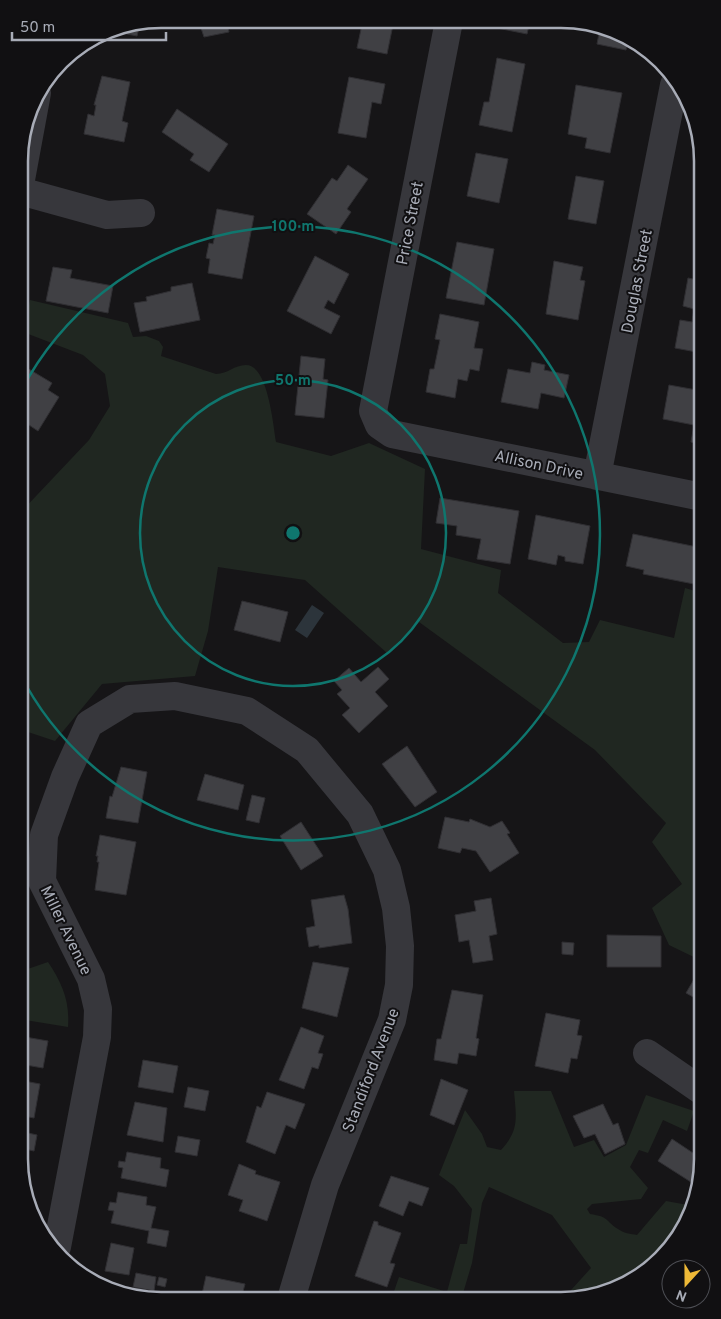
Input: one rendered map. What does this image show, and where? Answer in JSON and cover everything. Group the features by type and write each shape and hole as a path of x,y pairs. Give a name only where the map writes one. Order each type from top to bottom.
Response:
{"street":[{"name":"Price Street","path":"379,425 373,411 447,28"},
{"name":"Douglas Street","path":"597,476 673,90"},
{"path":"28,192 107,215 141,213"},
{"name":"Allison Drive","path":"379,425 392,434 694,495"},
{"name":"Miller Avenue","path":"58,1242 97,1027 98,1009 91,979 42,881 44,835 62,785 89,724 130,699 176,696 247,711"},
{"name":"Standiford Avenue","path":"247,711 307,750 360,814 387,870 396,908 400,946 400,985 392,1020 325,1185 292,1292"},
{"path":"647,1052 693,1085"}],"shaded area":[{"path":"30,300 128,323 133,337 146,336 159,341 163,347 161,356 216,374 224,373 242,365 253,368 260,374 268,397 276,442 331,456 369,443 425,469 421,549 501,570 498,593 563,643 589,642 600,620 674,638 685,588 694,591 693,957 669,945 652,908 682,884 652,842 666,823 595,750 419,622 387,653 305,580 218,567 208,631 195,676 102,684 55,741 28,732 28,505 89,440 110,406 105,374 83,355 28,334"},
{"path":"312,605 324,613 307,638 295,630"},
{"path":"48,962 64,993 68,1009 68,1027 28,1020 28,969"},
{"path":"514,1091 551,1091 574,1147 594,1140 604,1157 626,1145 646,1095 693,1111 687,1131 663,1120 648,1153 639,1150 630,1167 648,1188 641,1199 592,1204 587,1209 590,1214 604,1218 620,1230 637,1235 666,1201 685,1204 676,1225 660,1246 634,1269 619,1278 595,1287 570,1291 591,1268 552,1215 489,1187 482,1203 472,1263 463,1292 447,1292 460,1244 467,1244 472,1209 454,1186 439,1175 465,1110 482,1134 487,1147 501,1150 514,1129 516,1115"},
{"path":"399,1277 447,1292 394,1292"}],"building":[{"path":"201,28 228,28 229,32 204,37"},
{"path":"361,28 392,28 387,54 357,48"},
{"path":"497,28 528,28 527,34"},
{"path":"138,30 137,36 123,33"},
{"path":"599,34 627,46 626,50 597,44"},
{"path":"497,58 525,64 512,132 479,125 484,102 489,102"},
{"path":"102,76 130,82 122,121 128,123 124,142 84,134 88,114 94,116 96,105 94,105"},
{"path":"349,77 385,84 381,104 372,102 366,138 338,133"},
{"path":"576,85 622,93 610,153 585,148 587,138 568,134"},
{"path":"177,109 228,144 209,172 190,160 194,154 162,132"},
{"path":"476,153 508,159 499,203 467,196"},
{"path":"348,165 368,179 347,209 351,212 336,234 307,214 332,178 337,181"},
{"path":"576,176 604,181 596,224 568,219"},
{"path":"217,209 254,216 242,279 208,273 210,259 206,258 209,243 213,244 215,235 212,235"},
{"path":"457,242 494,249 484,305 446,298"},
{"path":"315,256 349,274 334,304 328,300 324,308 340,316 331,334 287,311"},
{"path":"554,261 583,267 580,280 585,281 578,320 546,314"},
{"path":"53,267 72,270 70,278 113,286 108,313 46,301"},
{"path":"688,278 694,279 694,309 683,306"},
{"path":"192,283 200,320 140,332 134,303 147,301 146,297 171,291 171,287"},
{"path":"694,310 694,351 675,348 680,320 692,322"},
{"path":"440,314 479,322 474,348 483,349 479,371 470,369 467,381 458,379 455,398 426,392 430,369 434,369 440,340 435,339"},
{"path":"301,356 325,359 323,379 328,380 324,418 295,415"},
{"path":"532,362 545,365 544,370 569,375 564,398 541,393 538,409 501,402 508,369 530,373"},
{"path":"28,369 52,383 48,390 59,397 38,431 28,424"},
{"path":"669,385 694,390 694,425 663,419"},
{"path":"694,426 694,442 691,442"},
{"path":"440,498 519,511 510,564 477,559 481,539 456,535 457,526 436,523"},
{"path":"536,515 590,526 583,564 565,561 565,557 558,555 556,565 528,559"},
{"path":"633,534 694,546 694,584 643,574 644,570 626,566"},
{"path":"242,601 288,612 280,642 234,630"},
{"path":"378,667 389,679 375,692 388,706 359,733 342,715 350,708 337,694 342,690 334,681 349,668 361,682"},
{"path":"407,746 437,792 415,807 382,764"},
{"path":"121,767 147,772 138,823 106,818 110,796 112,797"},
{"path":"205,774 244,785 238,810 197,800"},
{"path":"252,795 265,798 259,823 246,820"},
{"path":"445,817 469,822 470,819 490,827 502,821 510,833 507,834 519,853 490,872 476,851 462,848 460,853 438,848"},
{"path":"301,822 323,856 301,870 280,836"},
{"path":"100,835 136,842 126,895 95,890 99,862 97,862 98,856 96,856"},
{"path":"344,895 348,909 352,943 319,948 319,945 309,947 306,928 315,926 311,900"},
{"path":"491,898 497,934 489,936 493,960 473,963 469,940 459,942 455,915 476,911 474,901"},
{"path":"607,935 661,936 661,967 607,967"},
{"path":"562,942 574,943 573,955 562,954"},
{"path":"313,962 349,968 337,1017 302,1008"},
{"path":"693,981 693,997 686,993"},
{"path":"452,990 483,995 476,1038 479,1039 476,1056 459,1053 457,1064 434,1060 437,1039 441,1039"},
{"path":"546,1013 580,1020 577,1035 582,1036 577,1059 571,1058 568,1073 535,1066"},
{"path":"301,1027 324,1036 318,1053 323,1054 318,1069 312,1067 304,1089 279,1080"},
{"path":"28,1038 48,1041 43,1068 28,1065"},
{"path":"143,1060 178,1066 173,1093 138,1087"},
{"path":"441,1079 468,1090 454,1125 430,1115"},
{"path":"28,1082 40,1084 34,1118 28,1117"},
{"path":"188,1087 209,1091 205,1111 184,1107"},
{"path":"267,1092 305,1104 295,1129 286,1125 275,1154 246,1142 257,1106 261,1108"},
{"path":"135,1102 167,1108 163,1142 127,1135"},
{"path":"603,1104 613,1125 618,1123 625,1144 605,1154 595,1134 584,1138 573,1116"},
{"path":"28,1133 37,1135 34,1151 28,1150"},
{"path":"178,1136 200,1140 197,1156 175,1152"},
{"path":"672,1139 693,1153 691,1182 658,1161"},
{"path":"127,1152 161,1158 160,1168 169,1170 166,1187 121,1178 123,1168 118,1167 119,1161 125,1162"},
{"path":"239,1164 256,1171 255,1174 280,1182 267,1221 239,1211 243,1200 228,1195"},
{"path":"391,1176 429,1188 422,1206 409,1201 403,1216 379,1206"},
{"path":"118,1192 147,1197 146,1205 156,1207 151,1228 169,1231 166,1247 147,1243 149,1231 111,1223 114,1211 108,1210 110,1202 116,1203"},
{"path":"374,1221 378,1222 378,1225 401,1233 390,1263 395,1264 387,1287 355,1276"},
{"path":"111,1243 134,1248 129,1275 105,1271"},
{"path":"136,1273 156,1277 154,1291 133,1287"},
{"path":"206,1276 245,1284 243,1292 203,1292"},
{"path":"159,1277 167,1279 165,1287 157,1285"}]}
